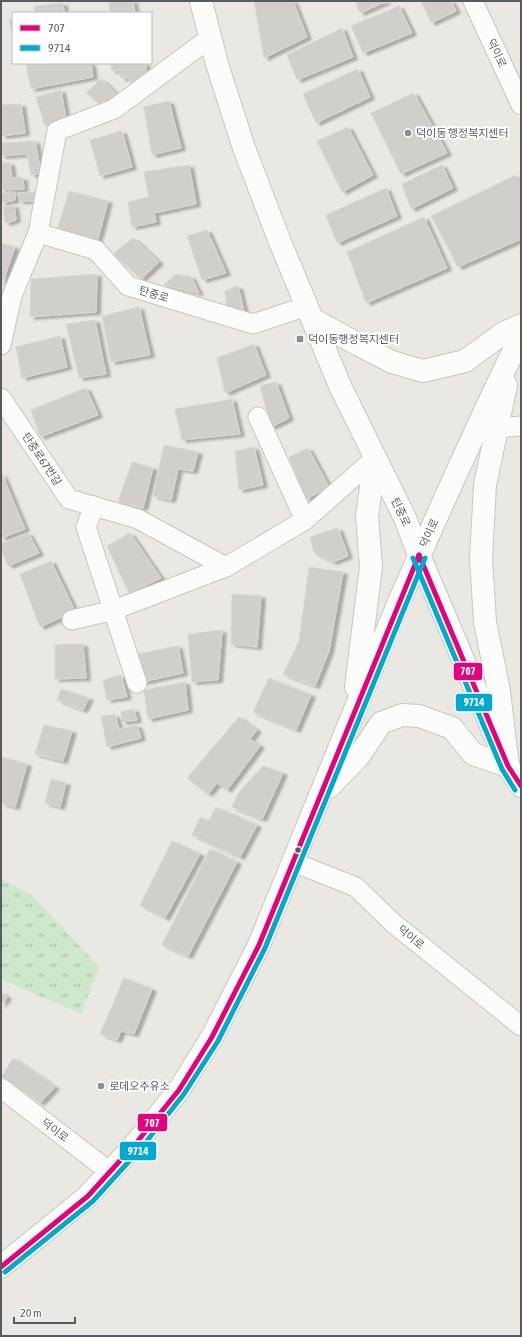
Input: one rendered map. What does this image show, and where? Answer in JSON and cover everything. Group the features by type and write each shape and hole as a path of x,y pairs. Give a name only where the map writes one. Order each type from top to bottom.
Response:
{"main road":[{"name":"탄중로","path":"201,1 217,64 244,148 280,242 341,388 405,518 419,555 508,766 521,786"},
{"path":"309,312 359,345 392,362 423,371 465,361 502,334 521,325"},
{"path":"320,797 359,756 381,723 402,715 418,716 452,728 473,754 508,766 499,691 485,622 481,558 485,485 497,428 517,348"},
{"name":"덕이로","path":"1,1267 88,1196 137,1142 179,1090 212,1037 259,945 419,555 472,438 517,348"},
{"path":"352,717 370,567 367,516 375,458"}],"street":[{"name":"덕이로","path":"473,1 521,105"},
{"path":"1,345 12,296 38,233 57,131 114,109 210,38"},
{"name":"탄중로","path":"38,233 96,250 128,286 253,324 309,312"},
{"name":"탄중로67번길","path":"1,398 69,499 138,519 226,567"},
{"path":"258,418 305,520"},
{"path":"497,428 521,426"},
{"path":"72,620 114,610 226,567 305,520 375,458"},
{"path":"94,506 86,527 137,683"},
{"name":"덕이로","path":"293,862 356,887 393,923 521,1026"},
{"name":"덕이로","path":"1,1088 110,1172"}],"green space":[{"path":"1,879 33,896 99,967 81,1014 1,979"}],"building":[{"path":"109,1 133,1 135,12 110,12"},
{"path":"254,1 293,1 307,37 264,58"},
{"path":"355,1 387,1 360,13"},
{"path":"421,1 451,1 456,11 431,23"},
{"path":"63,3 64,12 35,12 34,6"},
{"path":"399,6 412,33 363,53 351,26"},
{"path":"12,18 12,34 9,20"},
{"path":"342,28 353,57 297,80 287,55"},
{"path":"26,64 91,64 93,77 31,89"},
{"path":"110,64 145,64 148,79 131,86 129,78 121,78 118,70 112,71"},
{"path":"358,69 370,97 316,123 303,94"},
{"path":"101,79 117,94 102,106 86,93"},
{"path":"61,90 66,119 45,126 36,97"},
{"name":"덕이동 행정복지센터","path":"414,93 447,153 401,174 371,113"},
{"path":"169,101 181,148 152,155 144,107"},
{"path":"21,104 25,133 2,136 1,105"},
{"path":"348,127 373,175 342,192 317,141"},
{"path":"122,131 132,167 100,176 90,140"},
{"path":"35,141 41,173 31,175 27,154 1,156 1,143"},
{"path":"1,163 10,163 12,178 23,178 24,189 1,190"},
{"path":"189,165 196,204 154,213 156,222 132,227 128,202 149,197 144,172"},
{"path":"442,165 453,188 411,209 402,184"},
{"path":"516,175 521,184 521,239 458,267 431,216"},
{"path":"386,188 397,216 337,243 326,215"},
{"path":"69,191 108,201 97,242 57,230"},
{"path":"15,192 15,200 2,203 1,193"},
{"path":"35,192 36,201 19,201 18,193"},
{"path":"14,205 16,220 5,223 3,207"},
{"path":"424,217 447,268 366,303 347,252"},
{"path":"207,230 226,273 202,280 187,236"},
{"path":"133,238 159,262 141,279 113,254"},
{"path":"1,243 15,247 1,287"},
{"path":"97,274 96,312 30,317 31,279"},
{"path":"176,274 191,277 199,293 164,285"},
{"path":"238,286 244,311 227,310 225,291"},
{"path":"139,307 150,355 111,362 102,316"},
{"path":"95,320 106,374 79,378 66,324"},
{"path":"60,336 67,367 22,378 16,347"},
{"path":"254,344 266,375 225,393 217,358"},
{"path":"276,382 289,418 271,427 260,386"},
{"path":"86,388 98,415 40,437 31,410"},
{"path":"232,399 240,434 182,440 175,409"},
{"path":"164,445 198,452 193,471 178,469 171,500 153,496"},
{"path":"254,447 263,485 239,490 235,451"},
{"path":"308,448 329,487 306,499 289,457"},
{"path":"132,462 153,468 143,508 118,502"},
{"path":"2,474 25,529 1,538 1,475"},
{"path":"338,528 348,556 333,562 314,553 310,537"},
{"path":"28,533 39,553 8,566 1,548 1,544"},
{"path":"130,533 161,578 129,593 107,546"},
{"path":"51,561 75,611 40,627 20,574"},
{"path":"309,567 343,572 329,651 315,686 283,674 299,641"},
{"path":"232,594 261,596 257,647 231,644"},
{"path":"222,630 218,680 192,682 188,634"},
{"path":"83,644 86,678 55,679 55,645"},
{"path":"178,646 183,673 142,682 137,654"},
{"path":"121,675 127,697 107,700 103,680"},
{"path":"269,678 311,695 296,730 253,712"},
{"path":"185,682 188,710 148,719 144,690"},
{"path":"61,689 89,698 83,710 57,700"},
{"path":"134,709 137,720 122,722 121,712"},
{"path":"115,715 119,729 137,725 141,738 107,747 101,716"},
{"path":"239,717 257,730 250,739 260,746 227,790 217,783 208,794 187,778"},
{"path":"44,725 72,731 63,761 35,754"},
{"path":"1,757 27,764 15,807 1,803"},
{"path":"263,766 283,773 262,819 232,807 239,792"},
{"path":"51,779 66,783 60,807 45,803"},
{"path":"216,807 257,825 240,857 192,835 200,817 209,821"},
{"path":"172,841 200,854 165,918 140,905"},
{"path":"210,849 237,862 188,956 162,945"},
{"path":"124,978 152,989 134,1034 121,1031 117,1040 100,1034"},
{"path":"1,992 7,997 1,1005"},
{"path":"13,1058 55,1087 40,1103 2,1076"}],"transit line":[{"name":"707","path":"419,555 508,766 521,786"},
{"name":"707","path":"1,1267 88,1196 137,1142 179,1090 212,1037 259,945 419,555"},
{"name":"9714","path":"413,558 502,769 515,790"},
{"name":"9714","path":"5,1272 93,1201 142,1147 184,1094 218,1041 265,948 425,558"}],"place":[{"name":"덕이동 행정복지센터","path":"408,133"},
{"name":"덕이동행정복지센터","path":"300,339"},
{"name":"로데오주유소","path":"101,1086"}]}
